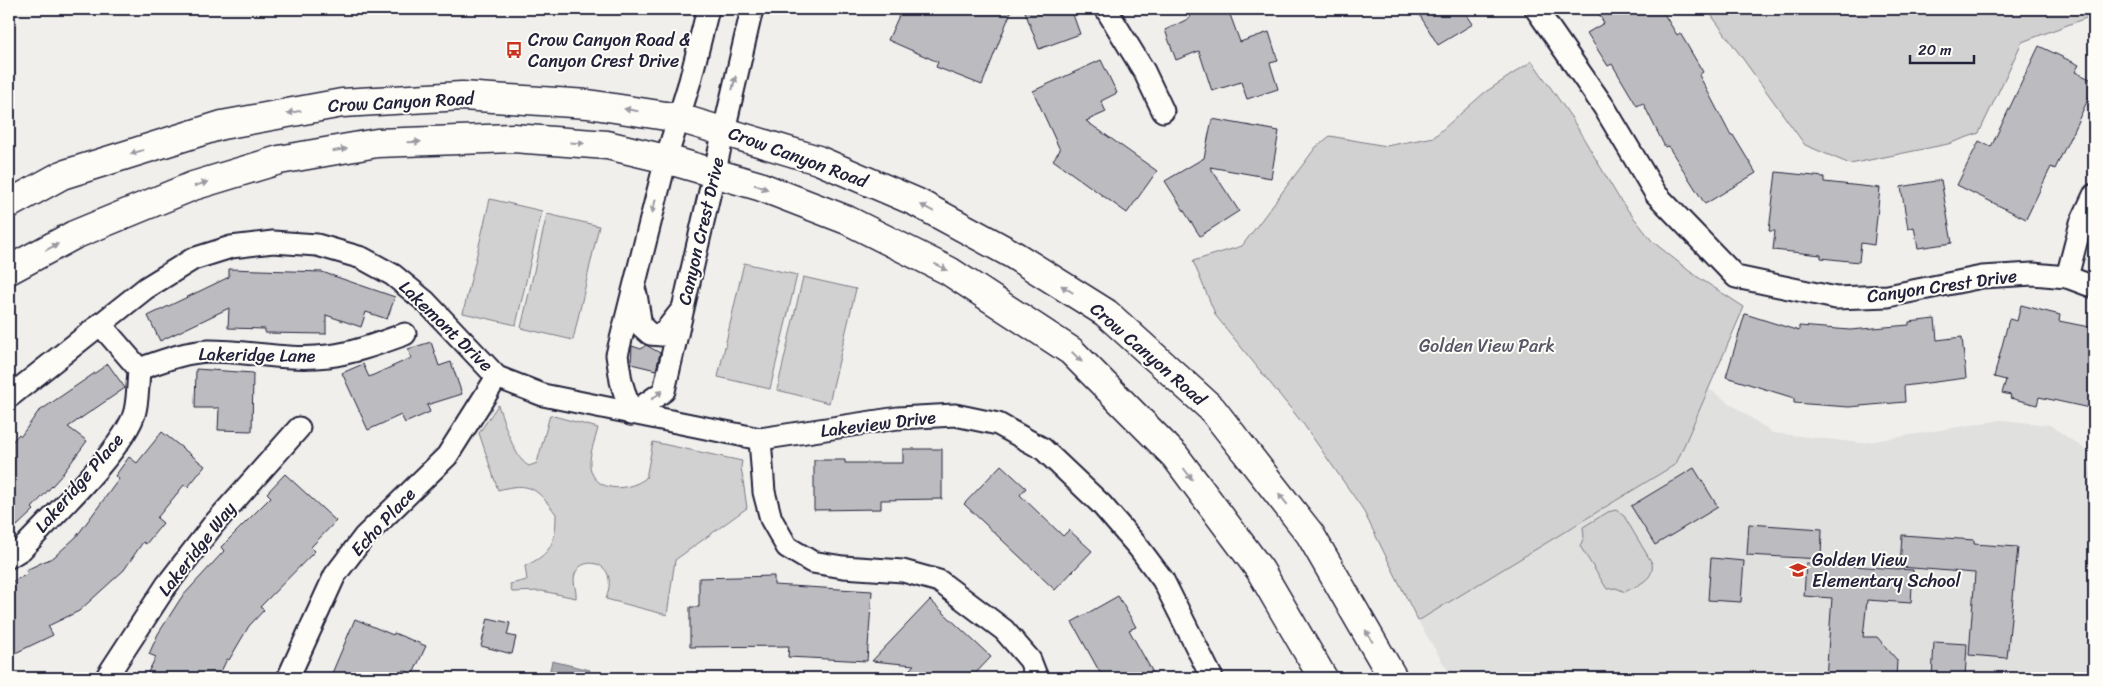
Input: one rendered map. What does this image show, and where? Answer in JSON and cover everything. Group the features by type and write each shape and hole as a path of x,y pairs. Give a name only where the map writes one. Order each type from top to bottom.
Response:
{"main road":[{"name":"Crow Canyon Road","path":"9,204 62,175 222,125 342,103 462,96 588,104 679,118 818,160 916,202 1012,254 1106,314 1212,409 1310,534 1393,678"},
{"path":"9,270 74,235 193,186 279,160 377,143 513,138 607,145 666,159 759,186 856,224 949,271 1071,351 1175,456 1260,570 1323,678"}],"street":[{"path":"631,414 621,381 617,355 666,159 708,9"},
{"name":"Canyon Crest Drive","path":"631,414 664,391 752,9"},
{"path":"1106,9 1144,71 1163,111"},
{"name":"Canyon Crest Drive","path":"1536,9 1604,107 1656,194 1736,276 1836,298 1888,296 1982,276 2034,274 2067,277 2094,287"},
{"path":"2067,277 2081,223 2094,195"},
{"name":"Lakemont Drive","path":"9,397 146,288 193,259 232,247 265,243 317,245 362,258 393,275 426,302 497,377 542,396 631,414"},
{"path":"635,284 641,326 650,334 662,335 684,308"},
{"path":"100,324 139,369"},
{"name":"Lakeridge Lane","path":"139,369 176,356 209,351 292,358 328,356 365,348 405,334"},
{"name":"Lakeridge Place","path":"9,557 22,549 90,476 120,440 135,412 139,369"},
{"name":"Echo Place","path":"288,678 335,575 364,537 447,456 497,377"},
{"name":"Lakeview Drive","path":"631,414 760,440 898,418 955,415 998,424 1043,449 1101,504 1139,548 1163,580 1212,678"},
{"name":"Lakeridge Way","path":"106,678 166,586 213,525 299,428"},
{"path":"760,440 764,492 771,519 787,547 812,562 843,567 903,571 939,582 1004,630 1030,660 1037,678"}],"shaded area":[{"name":"Golden View Elementary School","path":"1709,389 1773,433 1862,443 2001,420 2050,425 2086,450 2093,482 2090,517 2094,519 2094,678 1452,678 1418,621 1676,464"},
{"path":"552,661 590,670 588,678 548,678"}],"green space":[{"path":"1707,9 2094,9 2094,15 2022,42 1979,133 1948,144 1850,164 1805,145"},
{"name":"Golden View Park","path":"1532,61 1571,117 1620,200 1652,241 1693,274 1744,307 1676,464 1418,621 1362,508 1304,425 1216,316 1193,261 1242,246 1316,147 1330,136 1386,146 1434,137 1484,93"},
{"path":"490,199 542,211 516,325 463,313"},
{"path":"547,214 599,226 573,340 521,328"},
{"path":"744,263 797,275 770,389 718,377"},
{"path":"803,277 856,289 829,403 777,390"},
{"path":"498,405 514,448 529,466 537,463 550,415 598,428 591,455 591,471 601,483 616,488 632,485 646,478 653,442 742,461 741,467 747,508 675,560 667,615 606,599 609,584 607,573 604,568 594,563 583,565 575,574 576,598 542,591 512,592 510,584 527,580 525,566 541,557 550,546 555,533 556,514 544,498 532,489 518,486 498,490 479,433"},
{"path":"1616,510 1624,516 1652,563 1651,574 1648,578 1625,592 1616,588 1607,589 1580,546 1584,537 1583,527 1608,512"}],"building":[{"path":"902,9 1012,9 982,85 936,67 938,62 888,40"},
{"path":"1024,9 1071,9 1080,34 1039,49"},
{"path":"1187,9 1228,9 1240,42 1269,32 1278,61 1270,63 1278,89 1247,99 1241,82 1212,91 1199,51 1176,60 1165,30 1190,18"},
{"path":"1416,9 1463,9 1473,24 1438,45"},
{"path":"1596,9 1661,9 1677,35 1680,33 1703,72 1699,75 1731,136 1733,135 1756,173 1705,204 1668,146 1665,147 1643,103 1637,106 1612,64 1608,66 1587,33 1604,23"},
{"path":"2039,46 2079,65 2075,72 2094,81 2094,87 2055,169 2051,167 2026,219 1957,185 1979,141 1991,147"},
{"path":"1101,60 1117,93 1101,101 1106,112 1086,121 1157,171 1127,213 1053,160 1060,150 1033,91"},
{"path":"1212,119 1279,131 1271,178 1210,167 1239,211 1200,236 1165,181 1204,158"},
{"path":"1776,172 1824,177 1824,182 1880,188 1874,245 1861,243 1859,262 1821,258 1821,255 1773,250 1775,231 1769,231"},
{"path":"1941,180 1952,243 1918,248 1914,227 1908,229 1901,187"},
{"path":"229,269 322,272 395,297 387,319 366,312 361,327 326,315 326,334 265,333 265,329 228,328 229,308 160,341 148,316 229,277"},
{"path":"2021,305 2060,315 2059,321 2094,328 2094,409 2039,397 2037,405 2010,398 2011,395 2002,393 2006,380 1994,377 2009,319 2017,321"},
{"path":"1745,314 1799,331 1799,326 1850,330 1909,325 1909,322 1935,319 1937,340 1962,337 1966,378 1904,386 1905,402 1849,407 1794,403 1794,398 1726,377"},
{"path":"431,342 439,366 451,362 462,394 427,405 430,412 405,423 401,415 368,430 342,373 363,364 369,377 411,358 408,349"},
{"path":"646,345 660,353 656,370 631,364 632,346 641,349"},
{"path":"108,364 125,388 68,427 87,441 61,476 32,508 34,510 17,526 9,517 9,445 19,434 21,436 38,412"},
{"path":"196,369 253,373 252,431 218,430 219,408 195,408"},
{"path":"162,432 205,466 188,487 184,485 157,518 163,523 146,544 143,542 124,570 79,611 48,626 53,635 9,656 9,583 28,574 26,570 54,557 76,537 119,479 115,476 129,457 137,463"},
{"path":"903,449 942,449 942,499 881,500 881,509 814,510 814,460 845,460 845,463 903,463"},
{"path":"1001,465 1026,488 1020,495 1063,536 1069,530 1092,551 1055,590 964,504"},
{"path":"1694,468 1718,507 1655,545 1631,506"},
{"path":"285,474 336,521 311,547 315,551 260,607 264,610 249,626 229,660 227,659 218,678 145,678 156,657 149,654 158,634 181,598 224,551 221,547 271,497 267,493"},
{"path":"1749,524 1822,529 1821,559 1747,555"},
{"path":"1902,535 1974,540 1974,544 2018,547 2007,658 1969,655 1975,573 1900,567"},
{"path":"1711,558 1744,561 1741,602 1708,600"},
{"path":"1806,563 1913,570 1911,603 1867,600 1863,637 1877,637 1897,660 1896,678 1826,678 1832,598 1804,596"},
{"path":"774,576 774,585 872,591 867,661 788,657 789,646 690,647 690,607 699,607 699,578"},
{"path":"1118,596 1136,627 1129,630 1156,678 1103,678 1072,622"},
{"path":"930,600 991,657 971,678 901,678 914,665 872,661"},
{"path":"488,618 510,623 507,635 516,637 512,654 481,646"},
{"path":"355,619 426,646 413,674 403,670 399,678 330,678"},
{"path":"1934,642 1967,644 1965,678 1932,678"}],"place":[{"name":"Crow Canyon Road & Canyon Crest Drive","path":"514,50"},
{"name":"Golden View Elementary School","path":"1798,570"}]}
